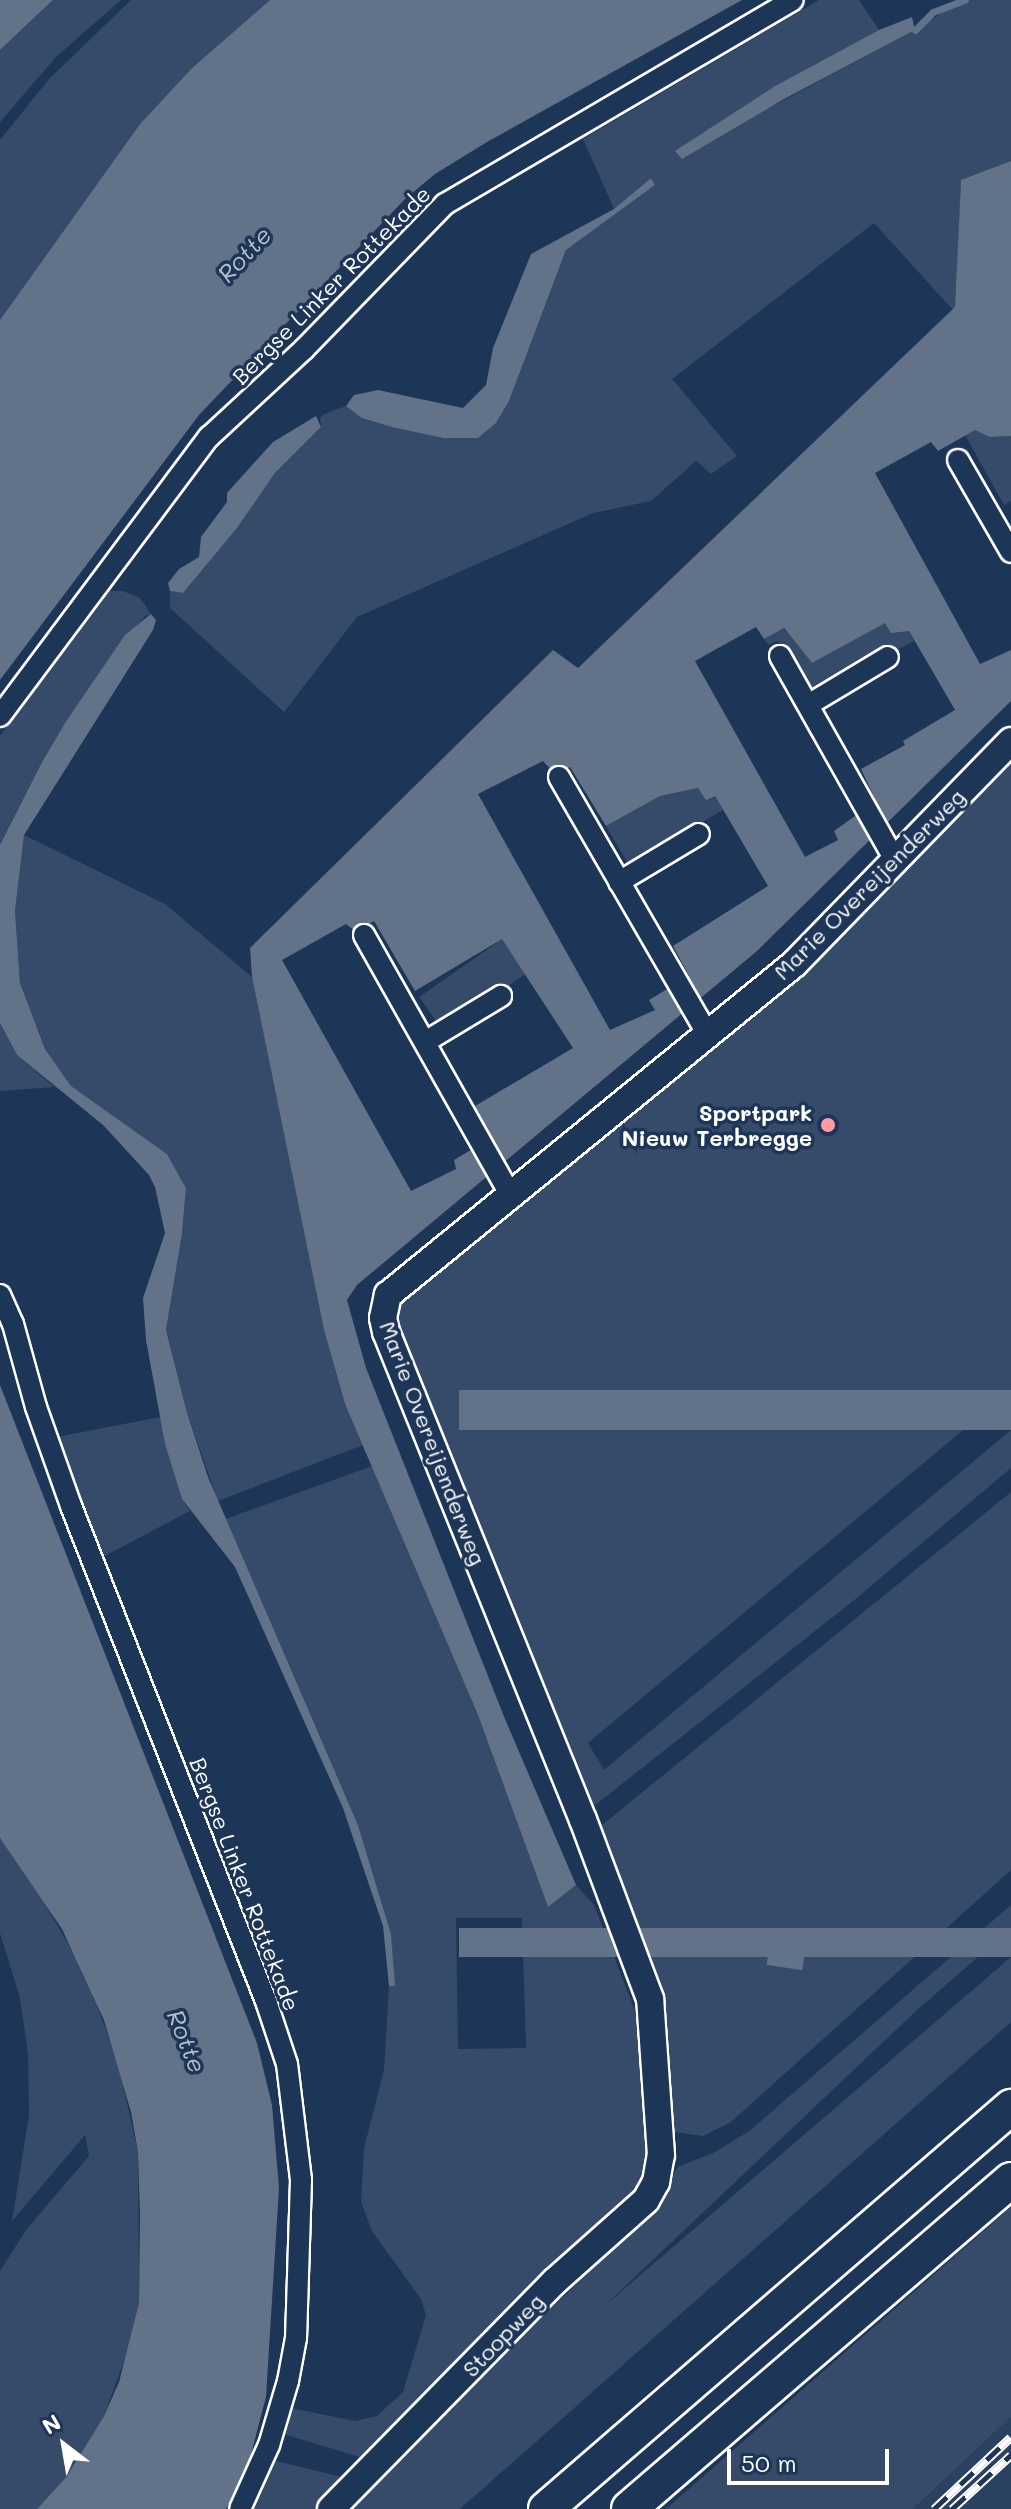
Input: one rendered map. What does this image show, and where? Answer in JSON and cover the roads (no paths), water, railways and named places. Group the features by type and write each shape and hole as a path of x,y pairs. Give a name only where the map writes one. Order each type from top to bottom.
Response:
{"highway":[{"path":"546,2509 1011,2107"},
{"path":"629,2509 1011,2180"}],"street":[{"name":"Bergse Linker Rottekade","path":"0,716 209,437 304,349 445,204 793,0"},
{"path":"958,460 1011,552"},
{"path":"992,519 1011,508"},
{"path":"780,656 895,860"},
{"path":"808,705 888,657"},
{"name":"Marie Overeijenderweg","path":"661,2155 650,1999 583,1820 383,1318 388,1295 505,1184 702,1025 794,964 1011,741"},
{"path":"559,777 702,1025"},
{"path":"619,882 699,834"},
{"path":"364,935 505,1184"},
{"path":"425,1042 501,996"},
{"name":"Bergse Linker Rottekade","path":"0,1295 13,1324 36,1407 71,1506 266,2001 287,2064 301,2180 296,2338 288,2381 269,2445 240,2509"},
{"name":"Stoopweg","path":"331,2509 554,2282 646,2200 656,2182 661,2155"}],"water":[{"path":"0,0 53,0 0,50"},
{"name":"Rotte","path":"270,0 742,0 487,142 435,174 405,199 199,415 0,680 0,320 140,124 192,68"},
{"path":"912,17 915,30 784,99 682,159 675,151 775,86 879,30"},
{"path":"1011,161 1011,436 990,437 975,430 938,451 931,442 875,473 980,664 1011,650 1011,701 757,951 357,1285 347,1300 366,1368 505,1719 576,1885 548,1907 478,1715 345,1404 324,1330 252,977 250,948 553,650 578,668 955,307 961,180","holes":["885,623 891,633 909,631 955,710 903,741 905,745 861,769 876,801 834,831 838,840 805,857 695,661 756,627 764,639 784,628 812,663","543,761 556,775 570,767 606,826 660,796 698,788 706,800 715,796 768,886 673,946 689,976 649,1000 655,1010 610,1030 478,794","374,921 415,991 502,939 573,1048 475,1106 491,1138 454,1160 456,1169 411,1191 282,960 346,924 356,932"]},
{"path":"651,178 655,185 566,250 509,401 496,423 478,438 443,438 392,427 362,418 346,406 354,395 378,390 463,408 486,385 493,348 531,254 614,209"},
{"path":"316,416 321,427 275,473 237,528 183,593 170,591 168,583 179,569 199,557 201,537 227,502 227,493 273,442"},
{"path":"151,614 156,620 153,630 24,835 15,911 20,983 45,1049 71,1086 167,1154 186,1188 182,1234 166,1330 187,1413 208,1477 358,1825 391,1934 395,1986 389,1986 383,1926 343,1808 235,1567 182,1499 165,1444 146,1340 143,1298 165,1233 155,1187 149,1175 103,1125 17,1055 0,1023 0,845 65,723 125,635"},
{"name":"Rotte","path":"0,1385 257,2043 272,2105 279,2188 266,2397 250,2458 226,2509 37,2509 67,2476 104,2416 119,2382 139,2303 138,2152 131,2112 104,2020 62,1929 0,1838"},
{"path":"459,1390 1011,1390 1011,1430 459,1430"},
{"path":"459,1928 1011,1928 1011,1957 459,1957"},
{"path":"770,1943 806,1949 802,1970 767,1965"}],"waterway":[{"path":"915,30 933,12 965,0"}],"railway":[{"path":"934,2509 1011,2437"},
{"path":"952,2509 1011,2455"}],"place":[{"name":"Sportpark Nieuw Terbregge","path":"828,1125"}]}
